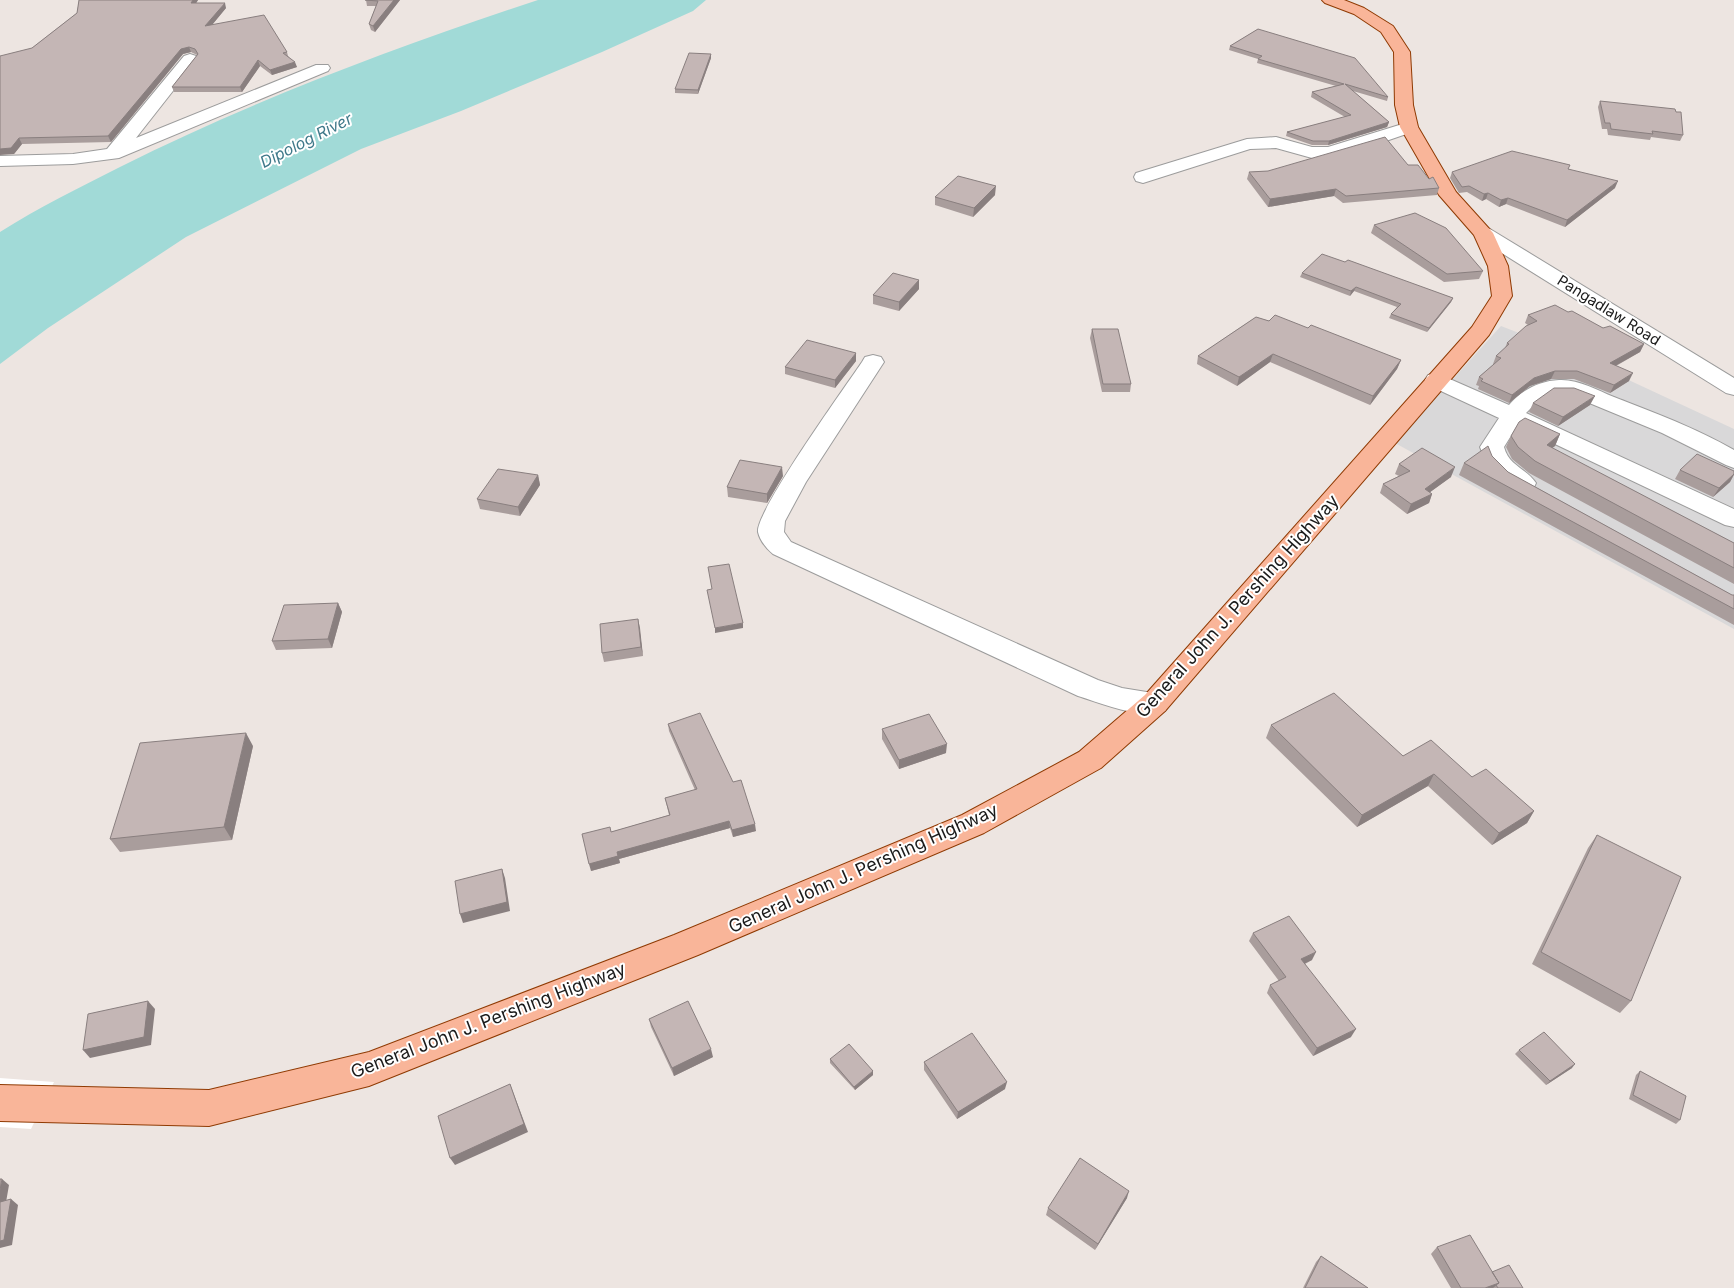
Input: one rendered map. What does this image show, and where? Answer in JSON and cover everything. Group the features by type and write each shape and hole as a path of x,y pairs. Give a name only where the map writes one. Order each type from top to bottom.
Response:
{"main road":[{"name":"General John J. Pershing Highway","path":"0,1103 210,1108 369,1068 686,945 973,824 1090,760 1155,703 1481,330 1502,296 1498,266 1483,233 1448,195 1408,127 1404,105 1402,52 1387,29 1359,11 1330,0"}],"street":[{"path":"113,154 190,59"},
{"path":"0,161 72,159 113,154 322,68"},
{"path":"1143,177 1246,144 1262,141 1276,142 1308,152 1320,153 1334,151 1408,127"},
{"name":"Pangadlaw Road","path":"1483,233 1734,388"},
{"path":"872,362 794,481 772,520 771,532 776,542 782,548 1088,688 1122,699 1155,703"},
{"path":"1436,380 1734,519"},
{"path":"1548,497 1513,476 1496,461 1492,447 1512,416 1530,398 1543,390 1561,387 1625,408 1734,460"}],"shaded area":[{"path":"1501,326 1577,356 1734,429 1734,629 1395,443"}],"water":[{"name":"Dipolog River","path":"538,0 706,0 693,11 602,52 461,111 361,149 186,237 48,328 0,364 0,232 89,182 222,119 326,76 432,36"}],"pier":[{"path":"0,1078 54,1082 31,1129 0,1127"}],"building":[{"path":"79,0 193,0 191,3 225,3 205,26 264,15 287,52 283,53 295,62 270,70 258,60 240,87 172,87 198,54 195,49 189,47 181,49 108,136 19,138 11,148 0,149 0,56 32,48 77,13"},
{"path":"365,0 394,0 373,26 369,24 378,1"},
{"path":"1258,29 1355,58 1388,97 1345,84 1389,122 1329,141 1313,141 1287,132 1351,115 1312,92 1344,84 1258,59 1262,56 1230,46"},
{"path":"689,53 711,54 698,90 675,89"},
{"path":"1600,101 1675,109 1676,112 1681,112 1683,135 1611,129 1610,123 1605,123"},
{"path":"1385,137 1408,165 1418,165 1429,179 1433,177 1439,188 1346,196 1336,189 1270,199 1249,172 1268,171"},
{"path":"1512,151 1570,165 1568,169 1618,181 1567,220 1508,198 1501,200 1469,186 1462,187 1452,172"},
{"path":"958,176 996,186 974,208 935,197"},
{"path":"1415,213 1446,228 1483,271 1447,274 1374,225"},
{"path":"1322,254 1345,262 1348,260 1453,298 1429,328 1391,314 1401,304 1356,287 1351,291 1302,273"},
{"path":"893,273 919,280 899,302 873,295"},
{"path":"1555,305 1568,312 1572,311 1603,328 1610,326 1644,344 1610,363 1633,373 1614,385 1577,371 1555,371 1534,378 1512,395 1481,381 1483,379 1479,377 1501,358 1496,356 1509,344 1507,343 1526,326 1537,321 1528,315"},
{"path":"1275,315 1308,328 1311,325 1401,360 1373,396 1273,354 1239,377 1198,356 1256,317 1269,321"},
{"path":"1092,329 1118,329 1131,384 1103,384"},
{"path":"807,340 856,353 835,380 785,367"},
{"path":"1554,388 1574,388 1595,396 1563,417 1533,403"},
{"path":"1525,418 1560,434 1547,445 1734,543 1734,568 1535,461 1518,447 1511,436 1519,422"},
{"path":"1488,446 1492,456 1508,472 1734,595 1734,609 1464,463"},
{"path":"1422,448 1455,467 1425,489 1432,494 1411,504 1383,484 1410,471 1399,464"},
{"path":"1697,454 1734,471 1734,474 1719,488 1680,470"},
{"path":"740,460 782,467 767,494 727,487"},
{"path":"498,469 538,475 518,507 477,499"},
{"path":"729,564 743,623 715,628 707,590 712,589 708,567"},
{"path":"338,603 328,639 272,641 284,605"},
{"path":"638,619 641,647 602,653 600,624"},
{"path":"1334,693 1403,756 1431,740 1472,777 1486,769 1534,811 1499,833 1434,774 1362,815 1271,725"},
{"path":"700,713 733,782 741,780 755,824 732,830 729,821 617,852 618,856 589,864 582,834 610,827 611,832 670,815 665,798 697,789 668,724"},
{"path":"929,714 947,744 899,760 882,729"},
{"path":"246,733 224,827 110,839 140,743"},
{"path":"1597,835 1681,877 1631,1001 1541,952"},
{"path":"502,869 507,902 460,914 455,881"},
{"path":"1289,916 1316,952 1301,959 1356,1029 1317,1048 1270,985 1286,977 1253,933"},
{"path":"148,1001 144,1037 83,1050 88,1014"},
{"path":"688,1001 711,1049 672,1068 649,1019"},
{"path":"1544,1032 1575,1064 1550,1081 1519,1050"},
{"path":"972,1033 1007,1082 958,1112 924,1062"},
{"path":"849,1044 873,1071 854,1087 830,1059"},
{"path":"1640,1071 1686,1096 1680,1120 1633,1095"},
{"path":"510,1084 524,1124 450,1158 438,1116"},
{"path":"1080,1158 1129,1191 1098,1244 1048,1208"},
{"path":"11,1199 4,1240 0,1241 0,1202"},
{"path":"1470,1235 1499,1283 1485,1288 1461,1288 1437,1247"},
{"path":"1321,1256 1368,1288 1305,1288"},
{"path":"1509,1265 1523,1288 1498,1288 1496,1285 1499,1283 1492,1272"}]}
